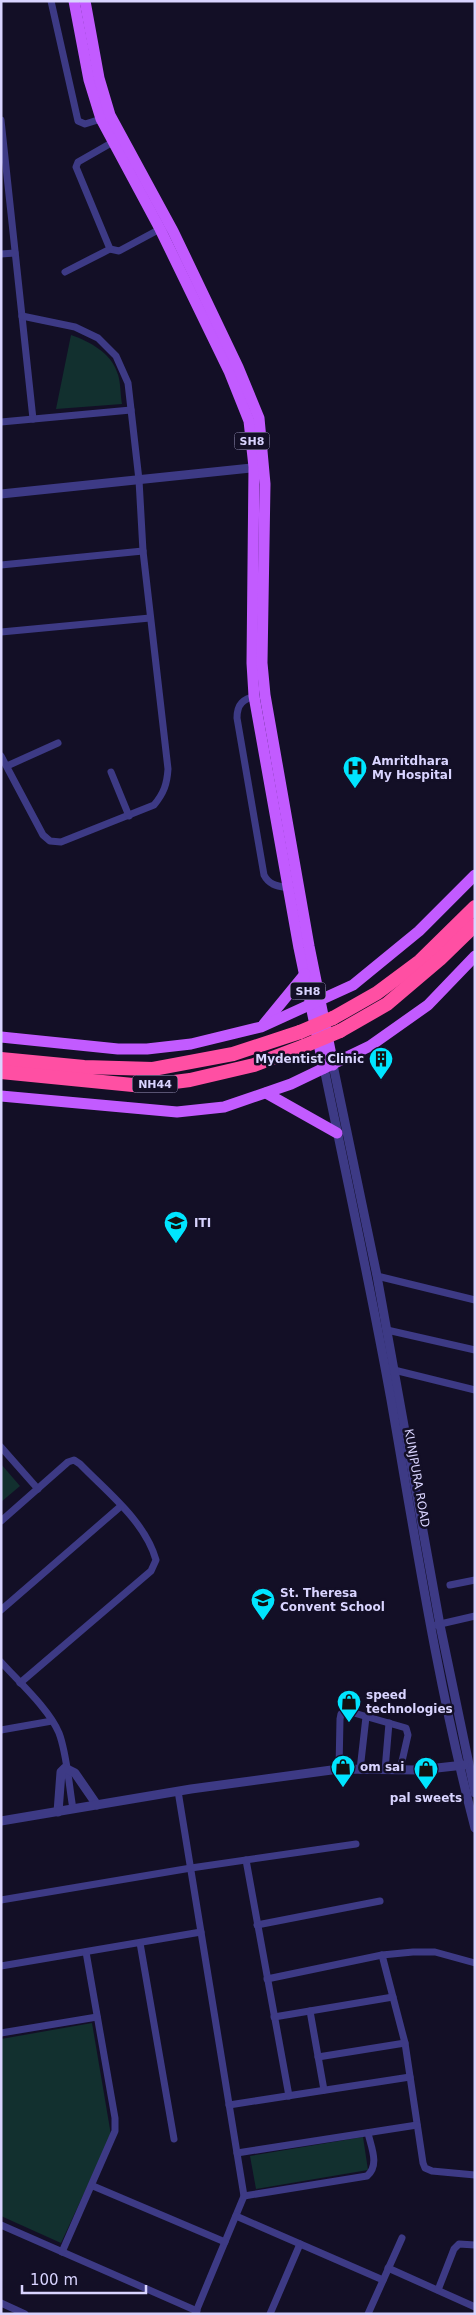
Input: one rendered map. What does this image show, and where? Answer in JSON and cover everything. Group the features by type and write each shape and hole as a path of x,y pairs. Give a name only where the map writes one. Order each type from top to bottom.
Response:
{"highway":[{"name":"NH44","path":"1,1059 84,1068 153,1069 233,1054 300,1032 333,1018 377,993 420,960 475,907"},
{"name":"NH44","path":"1,1072 143,1086 190,1080 254,1065 340,1031 387,1004 440,959 475,924"}],"main road":[{"name":"SH8","path":"74,1 89,80 101,119 165,232"},
{"name":"SH8","path":"85,1 99,78 110,115 165,232 254,403 259,418 262,663 259,695 288,888 304,974 316,1003"},
{"name":"SH8","path":"259,695 329,1066"},
{"path":"1,1037 118,1050 147,1049 191,1044 261,1027 353,985 419,931 475,875"},
{"path":"1,1096 177,1112 224,1107 329,1066 370,1046 428,1004 474,960"},
{"path":"261,1027 304,974"},
{"path":"266,1092 342,1131"}],"street":[{"path":"51,1 78,121 85,124 101,119"},
{"path":"1,120 33,419"},
{"path":"110,249 76,167 78,162 113,142"},
{"path":"65,272 110,249 119,251 165,232"},
{"path":"1,254 15,253"},
{"path":"1,756 43,835 50,841 61,842 154,805 163,795 167,782 168,769 143,551 139,480 128,383 116,356 98,338 75,327 22,316"},
{"path":"1,422 131,410"},
{"path":"1,494 259,467"},
{"path":"1,565 143,551"},
{"path":"1,632 150,618"},
{"path":"259,695 245,699 240,704 237,718 264,875 267,881 273,885 288,888"},
{"path":"7,766 58,743"},
{"path":"111,772 129,816"},
{"name":"KUNJPURA ROAD","path":"329,1066 366,1247 384,1368 475,1828"},
{"name":"KUNJPURA ROAD","path":"366,1247 377,1276 387,1330 435,1626"},
{"path":"377,1276 475,1300"},
{"path":"387,1330 475,1350"},
{"path":"384,1368 475,1390"},
{"path":"1,1447 38,1488"},
{"path":"1,1521 68,1462 74,1460 121,1506 142,1530 153,1547 156,1560 151,1571 20,1683"},
{"path":"1,1610 121,1506"},
{"path":"450,1585 475,1580"},
{"path":"435,1626 475,1616"},
{"path":"1,1662 52,1721 62,1745 73,1809"},
{"path":"339,1769 341,1714 347,1712 403,1726 408,1731 400,1770"},
{"path":"360,1770 366,1717"},
{"path":"1,1730 52,1721"},
{"path":"385,1770 389,1722"},
{"path":"1,1821 178,1791 339,1769 400,1770 463,1765"},
{"name":"KUNJPURA ROAD","path":"463,1765 475,1793"},
{"path":"66,1768 75,1773 97,1805"},
{"path":"58,1812 61,1772 66,1768"},
{"path":"1,2225 196,2312 236,2216 244,2196 178,1791"},
{"path":"1,1900 191,1868 356,1844"},
{"path":"246,1860 289,2096"},
{"path":"258,1925 380,1901"},
{"path":"1,1966 201,1932"},
{"path":"140,1943 174,2139"},
{"path":"62,2252 111,2144 115,2131 116,2118 86,1952"},
{"path":"267,1979 382,1955 413,1952 435,1952 475,1963"},
{"path":"382,1955 405,2043 425,2168 475,2175"},
{"path":"274,2018 393,1997"},
{"path":"310,2011 324,2090"},
{"path":"1,2033 97,2017"},
{"path":"318,2056 405,2043"},
{"path":"230,2105 410,2077"},
{"path":"237,2153 417,2125"},
{"path":"244,2196 367,2176 373,2171 374,2164 368,2132"},
{"path":"92,2186 225,2242"},
{"path":"236,2216 383,2280"},
{"path":"368,2314 402,2238"},
{"path":"270,2314 300,2244"},
{"path":"438,2290 454,2249 459,2244 475,2246"},
{"path":"388,2268 475,2306"},
{"path":"1,2303 25,2314"}],"green space":[{"path":"71,335 92,344 110,359 120,383 122,404 56,409"},
{"path":"1,1464 20,1486 1,1502"},
{"path":"92,2023 111,2135 61,2243 1,2216 1,2039"},
{"path":"363,2137 368,2170 256,2189 250,2156"}],"place":[{"name":"Amritdhara My Hospital","path":"355,789"},
{"name":"Mydentist Clinic","path":"381,1080"},
{"name":"ITI","path":"176,1244"},
{"name":"St. Theresa Convent School","path":"263,1621"},
{"name":"speed technologies","path":"349,1723"},
{"name":"om sai","path":"343,1788"},
{"name":"pal sweets","path":"426,1790"}]}
